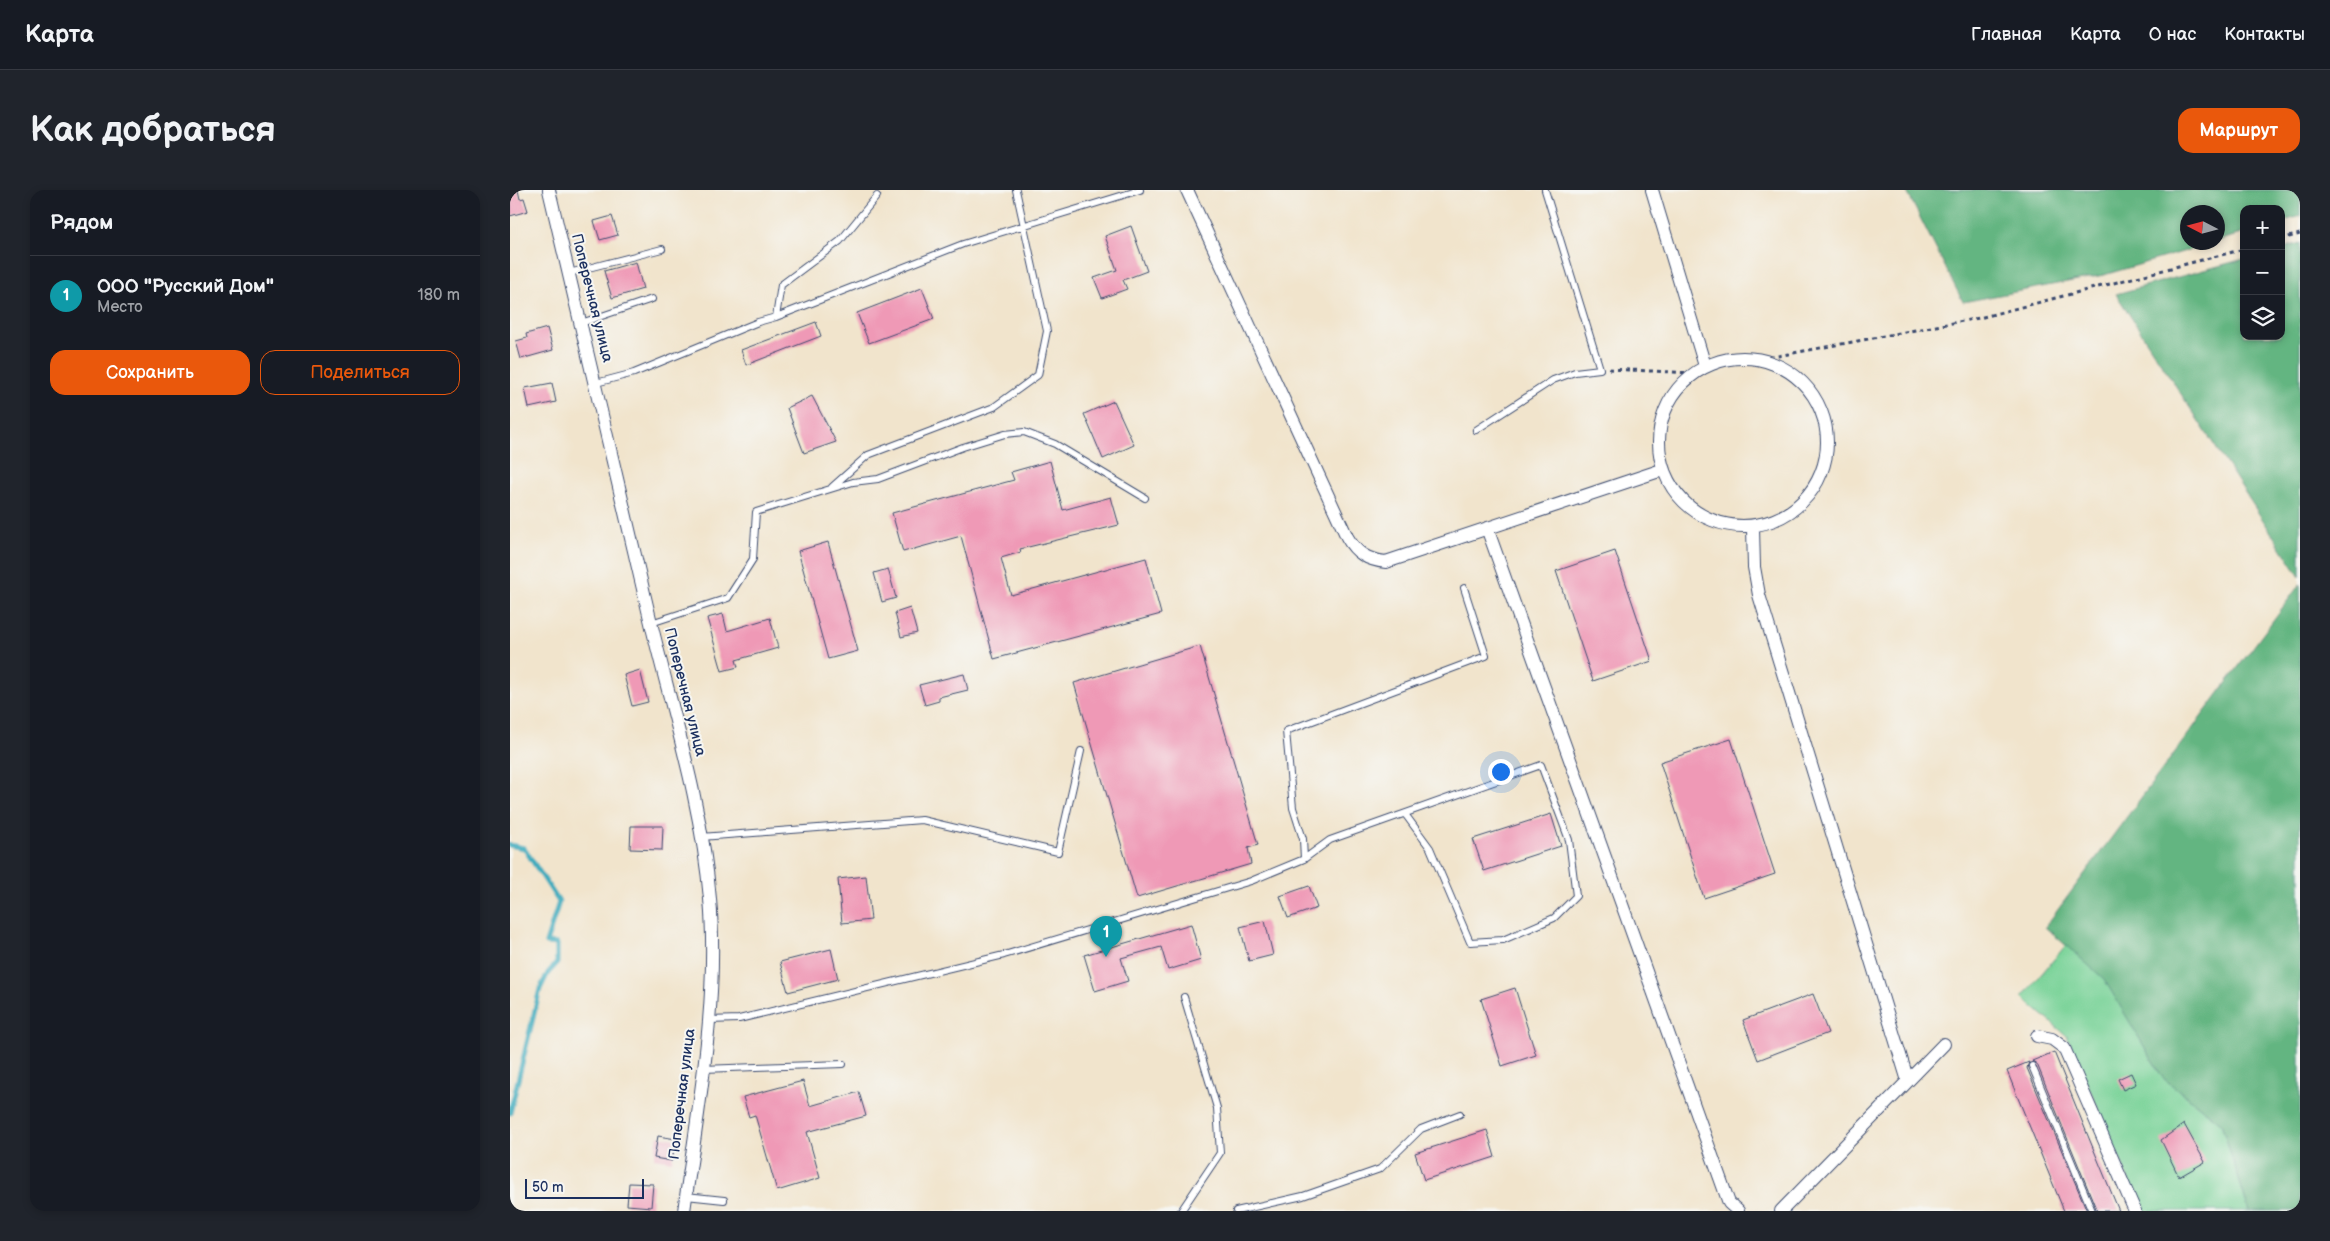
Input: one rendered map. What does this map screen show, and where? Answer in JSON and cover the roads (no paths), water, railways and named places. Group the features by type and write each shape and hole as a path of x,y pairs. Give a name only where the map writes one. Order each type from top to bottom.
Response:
{"street":[{"name":"Поперечная улица","path":"549,190 651,623 698,810 710,898 712,954 708,1020 704,1068 684,1211"},
{"path":"1187,190 1353,547 1362,556 1373,561 1386,562 1662,470"},
{"path":"1652,190 1705,366"},
{"path":"1733,358 1762,359 1793,373 1816,398 1828,430 1826,464 1811,495 1785,517 1752,528 1714,523 1682,503 1662,470 1658,434 1669,400 1693,373 1705,366 1733,358"},
{"path":"1487,528 1729,1203 1738,1211"},
{"path":"1752,528 1754,567 1759,595 1908,1081"},
{"path":"2037,1036 2052,1039 2064,1048 2136,1211"},
{"path":"1781,1211 1944,1044"}],"lane":[{"path":"829,489 868,455 994,407 1038,374 1047,331 1016,190"},
{"path":"596,383 634,373 758,322 776,317 963,244 1140,190"},
{"path":"1476,430 1552,380 1575,372 1600,369 1545,190"},
{"path":"776,317 781,285 840,241 877,196"},
{"path":"569,273 662,249"},
{"path":"581,323 652,300"},
{"path":"651,623 728,598 753,559 756,512 853,482 878,479 963,447 1005,434 1024,432 1055,444 1145,498"},
{"path":"1304,859 1303,840 1293,808 1286,731 1486,656 1464,588"},
{"path":"701,837 922,820 1058,852 1081,751"},
{"path":"708,1020 739,1019 1004,955 1251,881 1304,859 1330,840 1541,765 1569,840 1576,896 1554,918 1503,940 1470,942 1430,848 1405,814"},
{"path":"1181,1211 1220,1152 1217,1108 1184,997"},
{"path":"704,1068 843,1064"},
{"path":"2032,1066 2092,1211"},
{"path":"1236,1211 1303,1196 1380,1169 1421,1129 1460,1114"},
{"path":"686,1196 724,1200"}],"waterway":[{"path":"510,845 524,848 559,902 546,943 557,944 557,963 548,973 540,989 510,1113"}],"place":[{"name":"ООО \"Русский Дом\"","path":"1106,957"}]}
